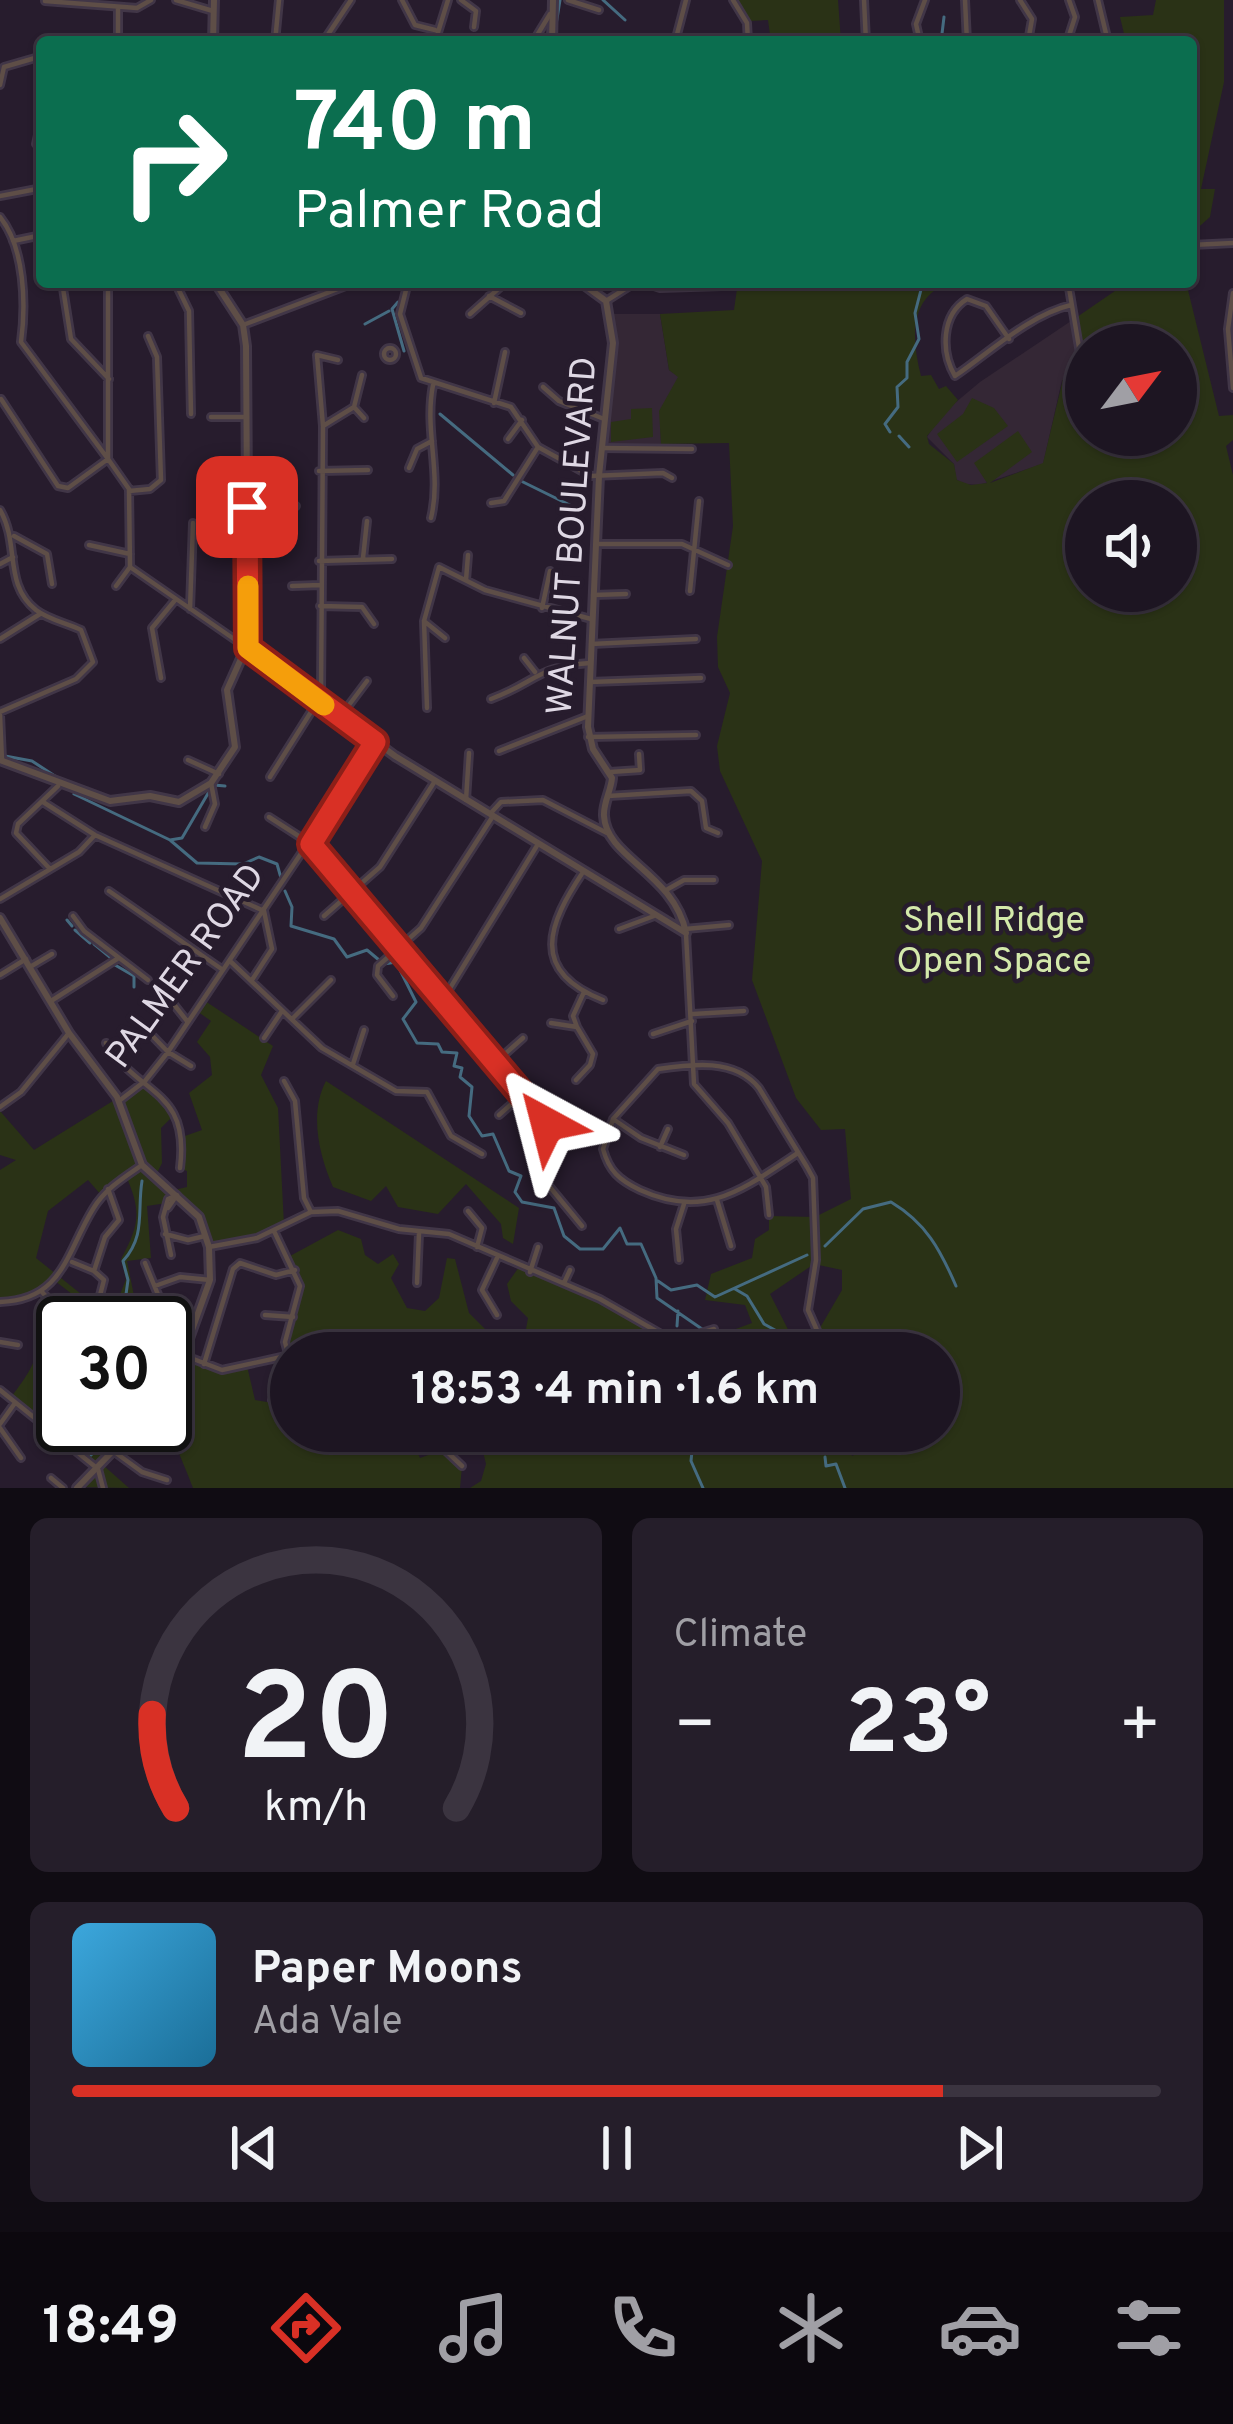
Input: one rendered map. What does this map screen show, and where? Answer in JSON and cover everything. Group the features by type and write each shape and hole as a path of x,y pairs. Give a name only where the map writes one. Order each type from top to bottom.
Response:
{"street":[{"path":"44,1 137,8 151,0"},
{"path":"176,0 213,11"},
{"path":"213,36 214,0"},
{"path":"276,36 279,0"},
{"path":"402,0 415,25 435,29"},
{"path":"435,36 448,0"},
{"path":"461,0 476,11 474,27"},
{"path":"552,36 553,0"},
{"path":"568,0 599,10"},
{"path":"677,36 686,0"},
{"path":"733,0 747,23 748,36"},
{"path":"864,0 866,36"},
{"path":"919,36 916,24 925,0"},
{"path":"965,0 969,36"},
{"path":"1020,0 1032,19 1029,36"},
{"path":"1069,0 1075,17 1069,36"},
{"path":"1098,0 1107,36"},
{"path":"326,36 349,1"},
{"path":"118,7 118,36"},
{"path":"537,36 550,14"},
{"path":"0,85 4,67 36,58"},
{"path":"0,196 36,189"},
{"path":"0,217 13,241 25,311 21,342 129,491 130,567 116,586"},
{"path":"13,241 36,236"},
{"path":"1197,245 1233,243"},
{"path":"63,288 71,339 109,379"},
{"path":"108,288 108,459"},
{"path":"179,288 189,311 190,414"},
{"path":"0,510 14,536 17,585 40,614 81,630 91,646 92,665 76,679 0,714 1,760 58,786 110,802 150,796 179,802 211,783 237,738 229,677 248,648 243,325 219,288"},
{"path":"243,325 340,288"},
{"path":"406,288 400,314 418,375 434,386 511,407 538,447 598,476 663,473 672,478"},
{"path":"470,314 499,288"},
{"path":"588,288 606,301 629,288"},
{"path":"1069,288 1075,324"},
{"path":"1233,293 1228,329 1233,388"},
{"path":"489,296 521,313"},
{"path":"1009,339 978,299 959,303 944,351 955,376 1071,304"},
{"name":"WALNUT BOULEVARD","path":"606,301 613,343 598,476 588,737 610,772"},
{"path":"129,491 150,489 161,480 157,357 148,336"},
{"path":"494,403 505,352"},
{"path":"396,355 410,353"},
{"path":"270,777 318,700 323,426 317,355 338,359"},
{"path":"323,426 354,407 362,375"},
{"path":"431,518 437,491 428,420 434,386"},
{"path":"543,387 559,401 604,419"},
{"path":"1,399 58,486 68,488 108,459"},
{"path":"354,407 364,418"},
{"path":"212,417 247,417"},
{"path":"508,439 522,421"},
{"path":"409,468 416,448 432,441"},
{"path":"491,503 504,501 538,447"},
{"path":"601,448 692,449"},
{"path":"319,471 368,470"},
{"path":"216,476 247,474"},
{"path":"690,590 699,501"},
{"path":"247,507 296,506"},
{"path":"363,558 368,521"},
{"path":"190,609 193,523"},
{"path":"14,536 47,554 52,584"},
{"path":"598,544 658,542 695,550 728,566"},
{"path":"89,545 130,554"},
{"path":"466,580 468,555"},
{"path":"0,564 13,556"},
{"path":"320,561 392,559"},
{"path":"130,567 435,782 654,916 686,931 729,925"},
{"path":"427,708 424,621 439,567 542,608 591,619"},
{"path":"542,608 550,571"},
{"path":"292,586 320,584"},
{"path":"593,595 626,594"},
{"path":"161,678 152,628 176,599"},
{"path":"320,606 362,607 374,624"},
{"path":"0,639 40,614"},
{"path":"424,621 445,638"},
{"path":"591,644 696,640"},
{"path":"524,658 536,672"},
{"path":"490,699 517,689 536,672 590,664"},
{"path":"590,682 701,678"},
{"path":"340,717 368,681"},
{"path":"499,751 588,716"},
{"path":"588,737 696,735"},
{"name":"PALMER ROAD","path":"118,1101 145,1081 168,1052 375,742"},
{"path":"466,800 469,753"},
{"path":"608,832 604,812 610,772 640,770 639,754"},
{"path":"188,760 220,774"},
{"path":"324,916 380,867 435,782"},
{"path":"205,827 215,803 211,783"},
{"path":"50,869 16,833 18,824 58,786"},
{"path":"608,796 692,791 702,802 706,828 718,832"},
{"path":"393,996 376,971 421,928 501,802 535,799 608,832 668,889 686,931 691,1067 699,1093 728,1123 760,1178 770,1215"},
{"path":"43,802 95,835 264,911 272,949 252,981"},
{"path":"269,817 311,844 524,1093 547,1124 540,1175 582,1226"},
{"path":"0,899 95,835"},
{"path":"444,998 538,844"},
{"path":"583,872 554,916 551,955 584,992 603,1000"},
{"path":"668,889 684,880 714,880"},
{"path":"109,891 223,970"},
{"path":"74,916 148,980"},
{"path":"619,929 654,916"},
{"path":"0,918 68,1033 118,1101 142,1166 199,1217 209,1247 210,1280 192,1330"},
{"path":"0,975 52,954"},
{"path":"51,1001 119,958"},
{"path":"230,961 316,1043 396,1091 427,1092 451,1136 482,1154"},
{"path":"292,1018 331,980"},
{"path":"576,1080 592,1054 573,1016 584,992"},
{"path":"172,1002 187,1021"},
{"path":"264,1038 282,1011"},
{"path":"653,1034 692,1018 745,1011"},
{"path":"550,1023 577,1027"},
{"path":"141,1024 168,1052 191,1066"},
{"path":"353,1064 364,1030"},
{"path":"0,1107 21,1092 68,1033"},
{"path":"497,1061 523,1038"},
{"path":"106,1043 118,1062 145,1081 180,1120 180,1168"},
{"path":"798,1153 718,1200 684,1204 664,1201 613,1173 603,1149 613,1119 653,1072 736,1068 759,1088 798,1153 816,1192 816,1260 808,1310 818,1332"},
{"path":"284,1081 295,1101 304,1198 311,1212"},
{"path":"499,1115 524,1093"},
{"path":"613,1119 660,1147 685,1155"},
{"path":"660,1147 668,1129"},
{"path":"0,1302 42,1292 71,1261 91,1211 108,1189 142,1166"},
{"path":"94,1271 105,1237 119,1220 108,1189"},
{"path":"171,1255 165,1234 167,1208 177,1196"},
{"path":"718,1200 731,1246"},
{"path":"679,1260 676,1229 684,1204"},
{"path":"209,1247 274,1232 311,1212 338,1211 419,1233 449,1234 600,1299 663,1335 688,1337 714,1329"},
{"path":"468,1211 482,1228 477,1246"},
{"path":"274,1232 300,1286 290,1332"},
{"path":"417,1283 419,1233"},
{"path":"165,1234 188,1240 205,1236"},
{"path":"530,1272 538,1247"},
{"path":"497,1258 482,1290 497,1315"},
{"path":"71,1261 104,1280 100,1296"},
{"path":"146,1263 156,1296"},
{"path":"204,1364 233,1269 240,1263 276,1275 295,1270"},
{"path":"565,1283 569,1270"},
{"path":"155,1286 180,1276 210,1280"},
{"path":"600,1299 605,1289"},
{"path":"42,1292 46,1296"},
{"path":"266,1315 293,1317"},
{"path":"646,1325 649,1316"},
{"path":"0,1342 18,1346"},
{"path":"250,1353 253,1364"},
{"path":"192,1361 222,1370 270,1360"},
{"path":"0,1390 36,1419"},
{"path":"15,1403 0,1426 21,1458"},
{"path":"78,1452 98,1469 103,1488"},
{"path":"447,1452 462,1466"},
{"path":"77,1488 116,1453 142,1472 167,1480"},
{"path":"51,1478 63,1488"}],"shaded area":[{"path":"613,314 660,314 669,370 679,377 660,411 661,444 605,446"},
{"path":"1065,325 1065,380 1043,464 979,485 956,479 954,464 927,437 943,413"}],"green space":[{"path":"736,0 838,0 841,36 770,36 768,20 749,21"},
{"path":"1156,0 1224,0 1224,82 1201,189 1215,189 1210,217 1197,228 1197,36 1125,36 1120,17 1153,15"},
{"name":"Shell Ridge Open Space","path":"737,288 938,288 921,307 917,320 921,376 931,375 939,389 946,386 958,400 927,436 929,444 954,464 957,480 971,485 987,483 974,463 1018,431 1032,452 990,483 1043,463 1063,379 1065,456 1197,456 1197,327 1219,416 1233,415 1233,440 1226,446 1233,475 1233,1488 470,1488 481,1481 486,1464 483,1452 851,1452 852,1456 860,1452 960,1452 960,1332 818,1332 842,1290 842,1270 814,1264 770,1294 789,1332 728,1332 752,1323 745,1305 705,1300 711,1274 752,1258 755,1239 769,1230 769,1216 815,1217 851,1199 845,1129 821,1130 796,1098 752,980 762,861 720,771 717,746 730,693 718,667 717,637 733,526 729,443 661,444 659,411 678,377 669,370 660,314 734,310"},
{"name":"Shell Ridge Open Space","path":"1119,288 1187,288 1196,324 1078,324 1077,317"},
{"path":"972,398 994,408 1008,426 957,462 937,434 963,414"},
{"path":"652,408 653,437 611,442 611,422 631,419 631,409"},
{"path":"202,999 273,1046 261,1075 278,1108 284,1225 257,1238 209,1247 199,1217 177,1196 147,1206 151,1258 127,1261 134,1296 119,1296 126,1279 121,1259 136,1219 131,1189 126,1176 102,1196 88,1180 48,1211 36,1258 84,1296 75,1296 55,1281 16,1301 0,1300 0,1170 16,1160 0,1155 0,1111 34,1150 145,1081 176,1113 161,1128 162,1163 155,1177 170,1191 187,1187 187,1171 180,1168 182,1137 202,1130 189,1093 212,1075 210,1057 197,1042 211,1021 194,1009"},
{"path":"326,1081 519,1208 513,1244 503,1238 501,1224 466,1184 438,1214 398,1207 386,1186 371,1201 333,1187 318,1134 318,1107"},
{"path":"338,1230 361,1239 365,1255 378,1264 393,1254 399,1264 391,1278 407,1308 425,1311 439,1298 447,1258 455,1259 469,1313 488,1332 291,1332 299,1289 290,1256"},
{"path":"519,1267 600,1299 658,1332 526,1332 528,1318 511,1301 507,1284"},
{"path":"36,1355 36,1419 10,1399"},
{"path":"192,1358 222,1370 247,1366 255,1400 270,1402 270,1452 417,1452 420,1458 448,1452 462,1466 460,1488 193,1488 179,1452 192,1452"},
{"path":"78,1452 114,1452 103,1465 129,1488 77,1487 98,1469"}],"waterway":[{"path":"556,25 560,0"},
{"path":"603,0 625,20"},
{"path":"942,36 944,17"},
{"path":"548,36 549,30"},
{"path":"890,432 885,424 898,407 897,387 907,378 907,362 919,339 915,313 921,288"},
{"path":"398,302 392,309 404,351"},
{"path":"365,324 389,311"},
{"path":"440,414 513,475"},
{"path":"899,436 909,447"},
{"path":"521,481 578,509"},
{"path":"5,756 32,761 64,782"},
{"path":"214,785 225,786"},
{"path":"170,840 182,838 210,790"},
{"path":"74,794 170,840 197,863 243,864 259,857 277,864 281,878"},
{"path":"285,891 292,907 291,926 334,939 347,957 367,950 379,960"},
{"path":"67,920 72,926"},
{"path":"75,930 90,943"},
{"path":"94,944 111,958"},
{"path":"384,964 396,962 416,1002 403,1019 417,1043 438,1044 442,1052 457,1053 454,1066 462,1068 460,1077 472,1087 469,1116 482,1136 493,1134 509,1171 521,1176 515,1192 522,1202 554,1208 564,1236 580,1249 603,1249 620,1228 627,1244 641,1244 656,1278 657,1298 702,1329"},
{"path":"115,965 134,976 134,987"},
{"path":"126,1296 123,1261 138,1233 142,1181"},
{"path":"825,1246 863,1209 891,1202 931,1238 956,1286"},
{"path":"658,1281 671,1290 697,1285 715,1297 807,1255"},
{"path":"735,1289 747,1296 764,1324 779,1332"},
{"path":"677,1326 678,1311"},
{"path":"692,1452 703,1488"},
{"path":"825,1457 826,1466 836,1464 845,1488"}],"slow traffic":[{"path":"248,586 248,648 324,705"}],"route":[{"path":"247,507 248,648 375,742 311,844 547,1124"}]}
